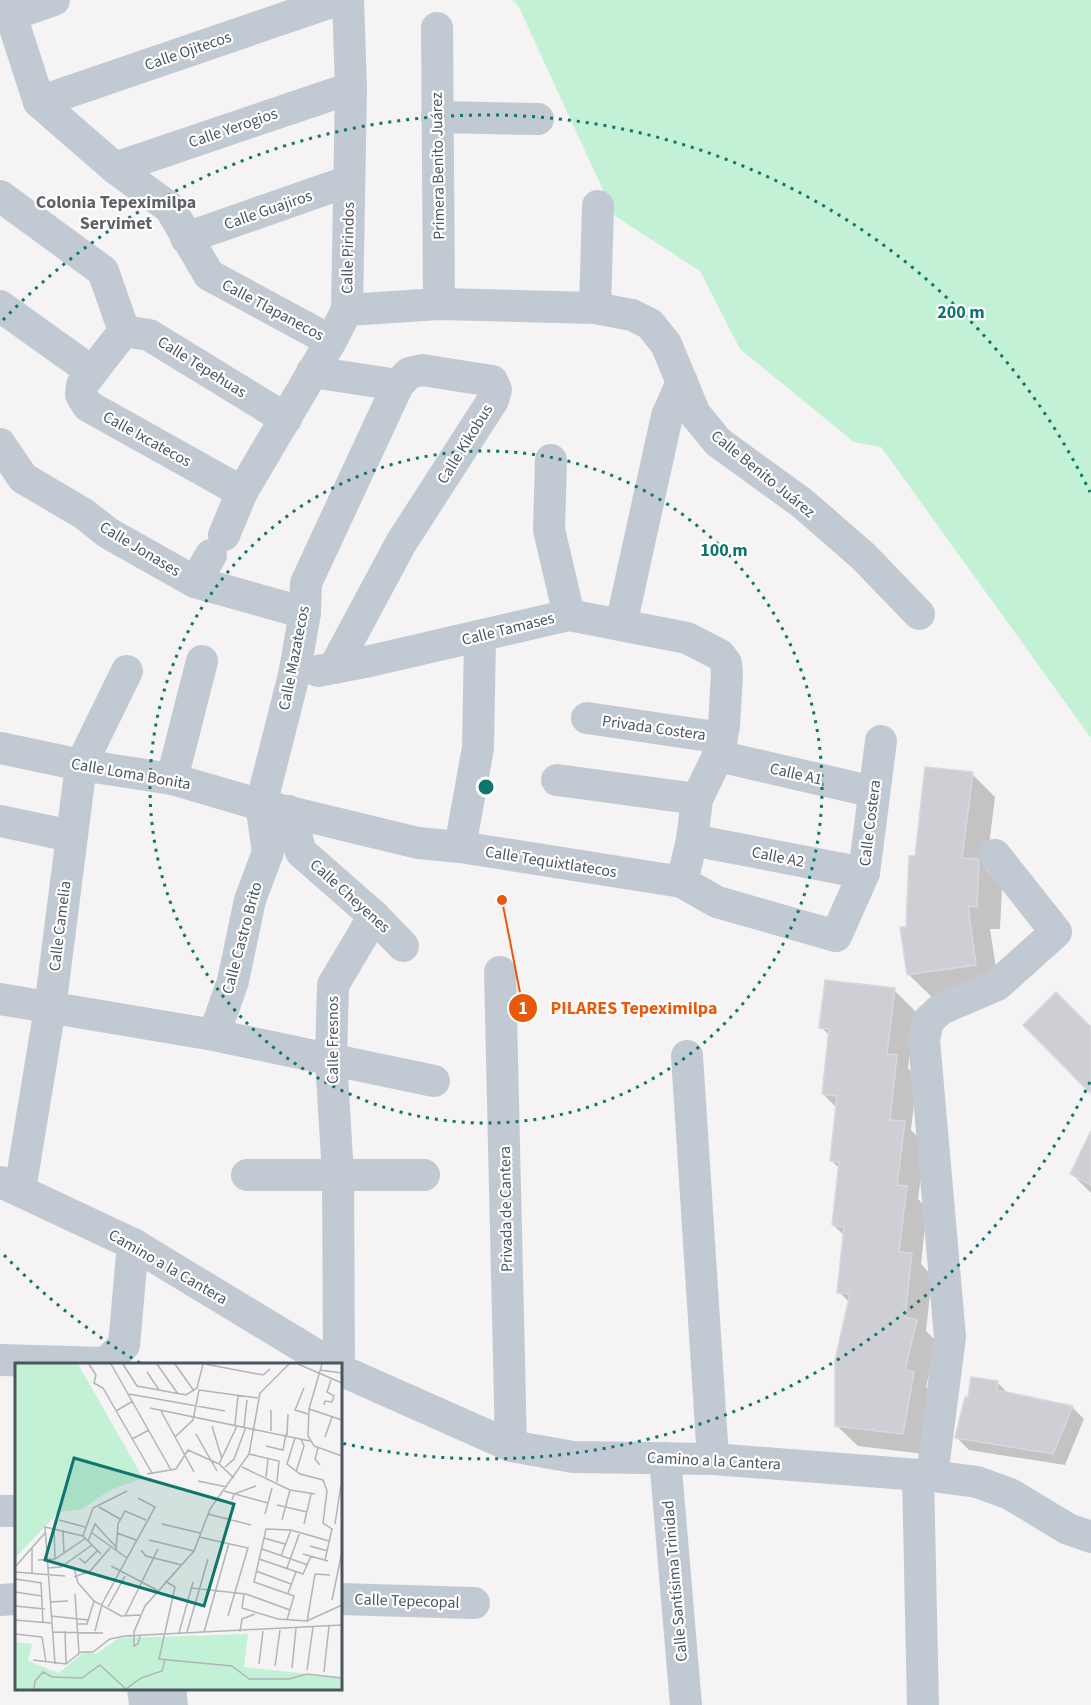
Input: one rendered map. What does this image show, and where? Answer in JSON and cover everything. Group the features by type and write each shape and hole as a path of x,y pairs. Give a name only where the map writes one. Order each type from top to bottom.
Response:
{"street":[{"path":"39,102 5,11 54,0"},
{"name":"Calle Ojitecos","path":"39,102 337,0"},
{"name":"Calle Pirindos","path":"195,582 218,545 242,492 347,310 351,88 348,0"},
{"name":"Primera Benito Juárez","path":"437,27 439,304"},
{"name":"Calle Yerogios","path":"116,168 351,88"},
{"name":"Calle Tlapanecos","path":"39,102 116,168 170,208 209,275 331,341"},
{"path":"437,117 537,119"},
{"name":"Calle Guajiros","path":"186,238 349,181"},
{"path":"0,196 103,271 124,330"},
{"path":"594,308 598,206"},
{"name":"Calle Benito Juárez","path":"347,310 439,304 594,308 632,315 650,324 666,344 695,414 718,442 802,503 863,556 919,614"},
{"path":"2,308 92,371"},
{"name":"Calle Ixcatecos","path":"124,330 82,385 81,395 88,406 242,492"},
{"name":"Calle Tepehuas","path":"124,330 149,335 286,419"},
{"name":"Calle Kikobus","path":"334,668 401,543 493,400 496,390 492,381 422,370 409,373 398,385"},
{"path":"312,372 398,385"},
{"path":"621,625 667,416 682,382"},
{"name":"Calle Mazatecos","path":"275,808 305,614 306,583 398,385"},
{"name":"Calle Jonases","path":"0,444 23,478 84,514 108,532 195,582 305,614"},
{"path":"551,460 549,530 569,615"},
{"name":"Calle Tamases","path":"294,675 480,637 569,615 687,638 720,655 726,663 727,674 720,747"},
{"path":"460,847 478,748 480,637"},
{"path":"172,779 202,661"},
{"name":"Calle Camelia","path":"10,1186 50,1008 81,765 127,670"},
{"name":"Privada Costera","path":"587,718 720,747"},
{"name":"Calle Costera","path":"836,936 864,873 881,741"},
{"path":"682,882 692,840 697,799 720,747"},
{"name":"Calle A1","path":"720,747 874,792"},
{"name":"Calle Loma Bonita","path":"0,748 81,765 172,779 275,808"},
{"path":"557,780 697,799"},
{"name":"Calle Tequixtlatecos","path":"275,808 418,843 460,847 682,882 717,902 836,936"},
{"name":"Calle Cheyenes","path":"275,808 301,852 374,916 403,946"},
{"name":"Calle Castro Brito","path":"214,1035 233,981 250,900 268,852 275,808"},
{"path":"0,821 71,836"},
{"name":"Calle A2","path":"692,840 864,873"},
{"path":"923,1705 925,1476 938,1437 950,1337 924,1040 928,1021 941,1009 997,985 1056,932 995,855"},
{"name":"Calle Fresnos","path":"339,1363 338,1175 331,1059 333,985 374,916"},
{"name":"Privada de Cantera","path":"500,972 511,1446"},
{"path":"0,999 214,1035 434,1081"},
{"path":"687,1056 713,1459"},
{"path":"247,1175 424,1175"},
{"name":"Camino a la Cantera","path":"10,1186 134,1244 328,1363"},
{"path":"0,1360 106,1363 124,1345 134,1244"},
{"name":"Camino a la Cantera","path":"342,1371 511,1446 573,1457 713,1459 977,1482 1010,1494 1068,1529 1091,1537"},
{"name":"Calle Santísima Trinidad","path":"664,1458 686,1705"},
{"path":"0,1512 15,1510"},
{"path":"0,1600 15,1599"},
{"name":"Calle Tepecopal","path":"342,1599 474,1603"},
{"path":"143,1690 146,1705"},
{"path":"170,1690 172,1705"}],"green space":[{"path":"512,0 1091,0 1091,738 881,447 854,442 740,349 700,271 615,216 518,5"}],"building":[{"path":"925,767 973,772 962,858 978,859 979,863 977,907 968,906 976,965 907,975 900,927 906,927 909,856 915,856"},
{"path":"825,980 895,988 887,1054 897,1055 890,1120 905,1121 897,1185 907,1186 899,1252 912,1253 905,1317 917,1320 905,1370 914,1372 903,1434 835,1426 835,1360 850,1294 837,1293 844,1227 832,1225 839,1162 830,1161 837,1096 822,1094 829,1029 819,1028"},
{"path":"1056,992 1091,1027 1091,1094 1023,1025"},
{"path":"1091,1131 1091,1185 1070,1174"},
{"path":"971,1377 998,1381 997,1390 1073,1406 1053,1454 955,1438 965,1397 968,1397"}],"place":[{"name":"PILARES Tepeximilpa","path":"502,900"}],"district":[{"name":"Colonia Tepeximilpa Servimet","path":"116,212"}]}
